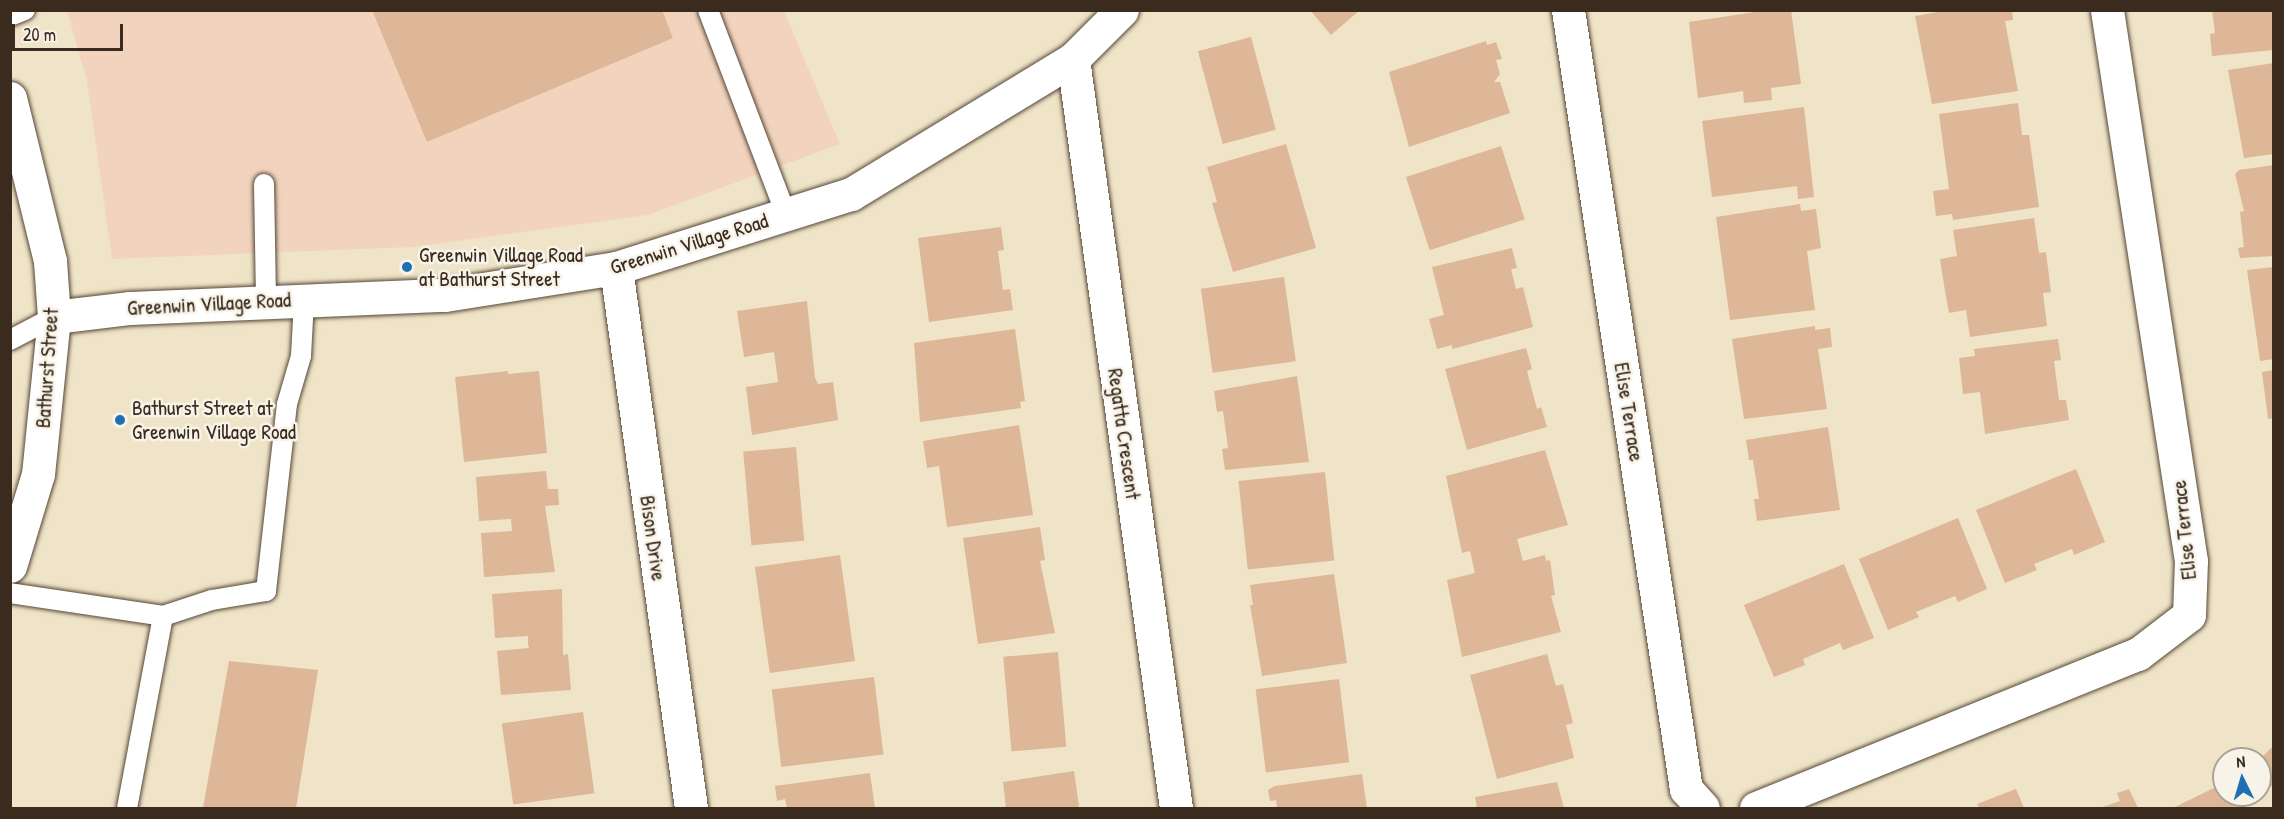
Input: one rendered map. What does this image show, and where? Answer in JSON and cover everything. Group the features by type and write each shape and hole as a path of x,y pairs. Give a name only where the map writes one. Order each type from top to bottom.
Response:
{"street":[{"name":"Greenwin Village Road","path":"54,317 130,308 266,301 445,296 616,268 851,195 1072,59 1122,10"},
{"name":"Elise Terrace","path":"1568,10 1686,789 1703,808"},
{"name":"Elise Terrace","path":"1756,808 2138,654 2188,615 2192,561 2107,10"},
{"name":"Regatta Crescent","path":"1072,59 1176,808"},
{"name":"Bathurst Street","path":"10,98 50,261 54,317 38,474 10,566"},
{"name":"Bison Drive","path":"616,268 691,808"}],"lane":[{"path":"10,16 25,10"},
{"path":"708,10 786,214"},
{"path":"264,184 266,301"},
{"path":"10,593 163,616 212,600 266,591 286,404 301,356 304,300"},
{"path":"10,340 54,317"},
{"path":"127,808 163,616"}],"shaded area":[{"path":"67,11 784,11 840,144 648,215 412,247 112,259 87,81"}],"building":[{"path":"372,10 662,10 673,38 427,142"},
{"path":"1310,10 1360,10 1331,35"},
{"path":"1768,10 1791,10 1801,84 1771,88 1772,100 1744,103 1743,91 1698,98 1689,22"},
{"path":"1951,10 2012,10 2013,20 2005,21 2018,91 1932,104 1915,16"},
{"path":"2212,10 2274,10 2274,50 2212,56 2210,34 2215,33"},
{"path":"1251,37 1276,130 1223,144 1198,51"},
{"path":"1486,41 1487,45 1496,42 1502,59 1496,60 1500,74 1494,82 1500,82 1510,113 1409,147 1389,72"},
{"path":"2274,63 2274,154 2244,158 2228,70"},
{"path":"2018,103 2022,135 2029,135 2039,207 1953,220 1952,214 1936,216 1933,191 1949,189 1939,114"},
{"path":"1804,107 1814,197 1798,199 1797,186 1712,197 1702,121"},
{"path":"1286,144 1316,248 1233,272 1212,203 1217,202 1207,167"},
{"path":"1501,146 1525,219 1430,250 1406,177"},
{"path":"2274,165 2274,256 2240,258 2238,248 2244,247 2240,212 2244,211 2235,174 2239,170"},
{"path":"1800,204 1801,211 1816,209 1821,248 1807,251 1815,310 1730,320 1716,217"},
{"path":"2034,218 2039,253 2046,252 2051,292 2043,293 2047,326 1970,337 1966,310 1949,313 1944,285 1940,259 1957,256 1953,230"},
{"path":"1001,227 1004,250 998,251 1003,290 1010,289 1013,310 929,322 918,238"},
{"path":"1512,248 1517,268 1511,269 1516,289 1523,287 1533,327 1452,349 1452,345 1437,349 1429,319 1444,315 1432,267"},
{"path":"2274,267 2274,359 2260,361 2247,270"},
{"path":"1284,277 1296,361 1213,373 1201,289"},
{"path":"807,301 815,378 818,384 833,382 838,420 752,435 746,387 778,382 774,352 744,357 737,311"},
{"path":"1815,326 1815,330 1830,328 1832,347 1818,349 1827,409 1744,419 1732,339"},
{"path":"1015,329 1025,401 1020,402 1021,408 920,422 914,343"},
{"path":"2058,339 2061,360 2054,361 2059,400 2066,400 2069,420 1985,434 1980,392 1963,394 1959,358 1975,356 1974,349"},
{"path":"1526,348 1532,369 1527,371 1537,409 1541,407 1547,427 1467,450 1445,369"},
{"path":"2274,370 2274,418 2268,419 2262,372"},
{"path":"508,371 508,374 539,371 547,453 464,462 455,377"},
{"path":"1297,376 1309,462 1225,470 1222,449 1228,448 1223,411 1217,412 1214,391"},
{"path":"1019,425 1033,515 947,527 939,466 927,468 923,441"},
{"path":"1828,427 1840,510 1757,521 1754,499 1759,499 1753,460 1749,460 1746,440"},
{"path":"796,447 804,541 751,545 743,452"},
{"path":"1545,450 1568,525 1517,539 1523,561 1545,555 1546,561 1550,560 1555,595 1551,596 1561,632 1462,657 1447,580 1475,573 1470,551 1462,553 1446,476"},
{"path":"2076,469 2105,542 2074,555 2072,549 2034,564 2037,570 2005,583 1976,510"},
{"path":"546,471 548,489 558,489 559,505 545,506 555,572 484,577 481,533 512,531 511,519 479,521 476,477"},
{"path":"1325,472 1334,561 1248,570 1238,481"},
{"path":"1958,518 1987,589 1958,602 1955,596 1916,612 1919,617 1888,630 1859,559"},
{"path":"1040,527 1045,560 1040,561 1055,633 978,644 963,538"},
{"path":"840,555 855,661 770,673 755,567"},
{"path":"1844,564 1874,638 1843,650 1840,643 1803,659 1805,665 1774,677 1744,605"},
{"path":"1334,574 1347,663 1262,676 1250,605 1253,605 1250,585"},
{"path":"562,589 563,655 568,654 571,690 501,695 497,651 529,648 528,636 495,638 492,594"},
{"path":"1058,652 1066,747 1011,751 1003,657"},
{"path":"1547,654 1556,686 1563,684 1573,723 1566,725 1574,758 1497,779 1470,675"},
{"path":"229,661 318,670 296,808 203,808"},
{"path":"874,677 884,754 781,767 772,690"},
{"path":"1339,679 1349,762 1266,773 1256,689"},
{"path":"583,712 594,793 513,805 502,723"},
{"path":"2274,745 2274,789 2272,787 2272,747"},
{"path":"1074,771 1079,806 1075,808 1006,808 1003,782"},
{"path":"870,773 875,808 787,808 785,799 777,801 775,786"},
{"path":"1362,774 1367,808 1277,808 1276,800 1270,801 1268,790 1275,786"},
{"path":"1557,782 1564,808 1477,808 1475,797"},
{"path":"2016,789 2024,808 1979,808 1977,804"},
{"path":"2129,789 2138,808 2100,808 2120,801 2117,793"},
{"path":"2212,789 2212,807 2244,808 2173,808"}],"place":[{"name":"Greenwin Village Road at Bathurst Street","path":"407,267"},
{"name":"Bathurst Street at Greenwin Village Road","path":"120,420"}]}
